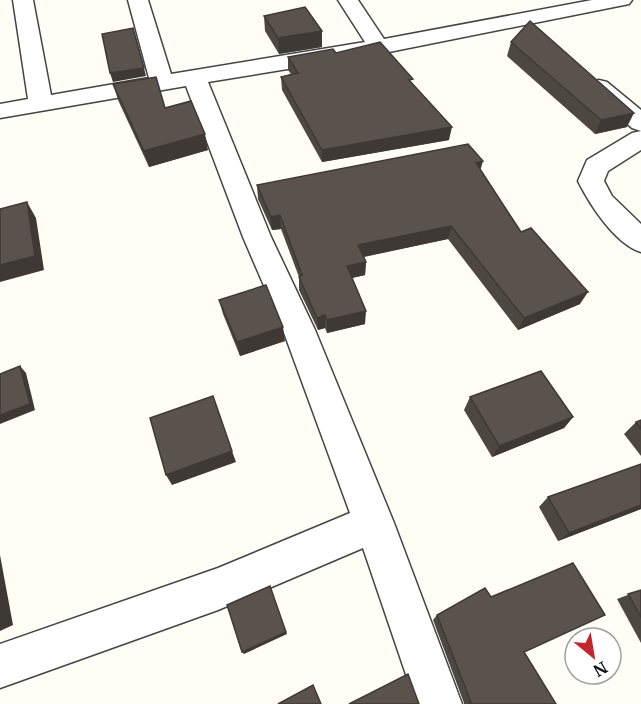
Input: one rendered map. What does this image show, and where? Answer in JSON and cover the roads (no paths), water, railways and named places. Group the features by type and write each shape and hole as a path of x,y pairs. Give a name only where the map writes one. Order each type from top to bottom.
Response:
{"street":[{"path":"138,0 178,79 249,187 299,330 354,477 374,523 439,704"},
{"path":"348,0 379,47"},
{"path":"509,0 530,19 548,41"},
{"path":"0,111 178,79 379,47 622,0"},
{"path":"19,4 41,104"},
{"path":"583,74 641,123"},
{"path":"641,139 596,166 591,181 602,202 641,241"},
{"path":"0,666 218,590 374,523"}]}
